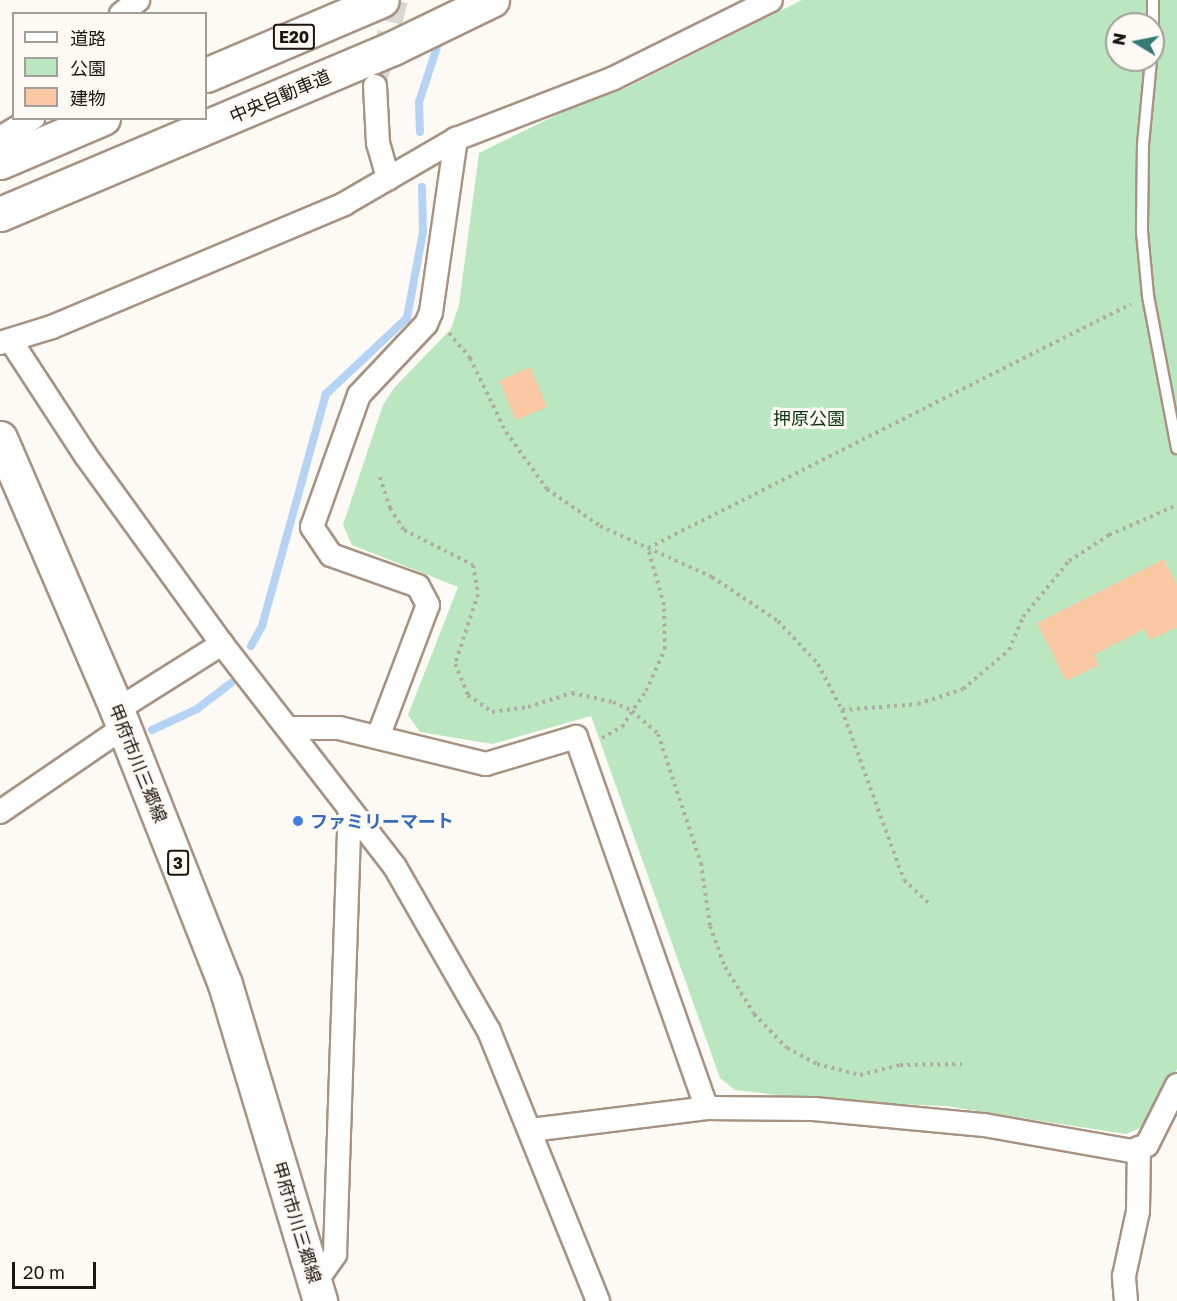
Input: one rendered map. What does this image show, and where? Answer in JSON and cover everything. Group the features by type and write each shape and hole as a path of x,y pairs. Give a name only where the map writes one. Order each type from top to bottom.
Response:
{"main road":[{"name":"E20","path":"207,75 382,0"},
{"name":"中央自動車道","path":"0,214 393,48 492,0"},
{"path":"0,162 41,130 93,120"},
{"name":"甲府市川三郷線","path":"0,438 121,719 225,984 318,1292"}],"street":[{"path":"123,12 138,0"},
{"path":"598,1301 489,1030 395,867 222,644 5,342 344,204 456,139 614,78 771,0"},
{"path":"375,86 378,143 388,179"},
{"path":"0,138 41,130"},
{"path":"378,737 428,605 418,586 331,555 312,527 359,395 426,324 431,312 456,139"},
{"path":"0,812 222,644"},
{"path":"288,728 339,728 486,764 576,737 707,1108"},
{"path":"318,1292 335,1254 350,809"},
{"path":"531,1130 707,1108 837,1111 984,1125 1131,1151 1147,1145 1177,1085"},
{"path":"1126,1301 1124,1276 1138,1211 1139,1148"}],"lane":[{"path":"1150,72 1143,144 1142,232 1148,296 1177,448"}],"path":[{"path":"648,548 1148,296"},
{"path":"431,312 470,358 506,432 546,489 600,526 712,577 778,621 818,664 842,710 904,880 930,904"},
{"path":"380,477 390,508 404,530 473,565 478,594 455,664 468,695 492,712 528,707 572,693 613,702 632,711 658,734 701,862 710,926 725,967 754,1014 787,1048 817,1064 860,1075 900,1065 962,1064"},
{"path":"842,710 918,704 963,689 1009,650 1023,617 1069,561 1109,535 1177,505"},
{"path":"580,749 622,727 665,649 664,605 648,548"}],"green space":[{"name":"押原公園","path":"802,0 1177,0 1177,1069 1145,1126 1126,1134 946,1106 830,1101 735,1090 720,1078 591,716 492,744 420,732 408,715 458,587 352,545 343,525 383,405 394,388 451,329 459,305 479,153 579,104 624,89"}],"building":[{"path":"530,367 547,407 516,420 499,381"},
{"path":"1164,559 1177,585 1177,627 1150,640 1144,629 1094,655 1099,665 1066,681 1037,623"}],"waterway":[{"path":"420,132 419,102 441,35"},
{"path":"251,646 262,626 326,394 407,318 423,232 422,187"},
{"path":"152,730 197,709 231,683"}],"tunnel":[{"path":"375,86 397,0"}],"place":[{"name":"ファミリーマート","path":"298,821"}]}
